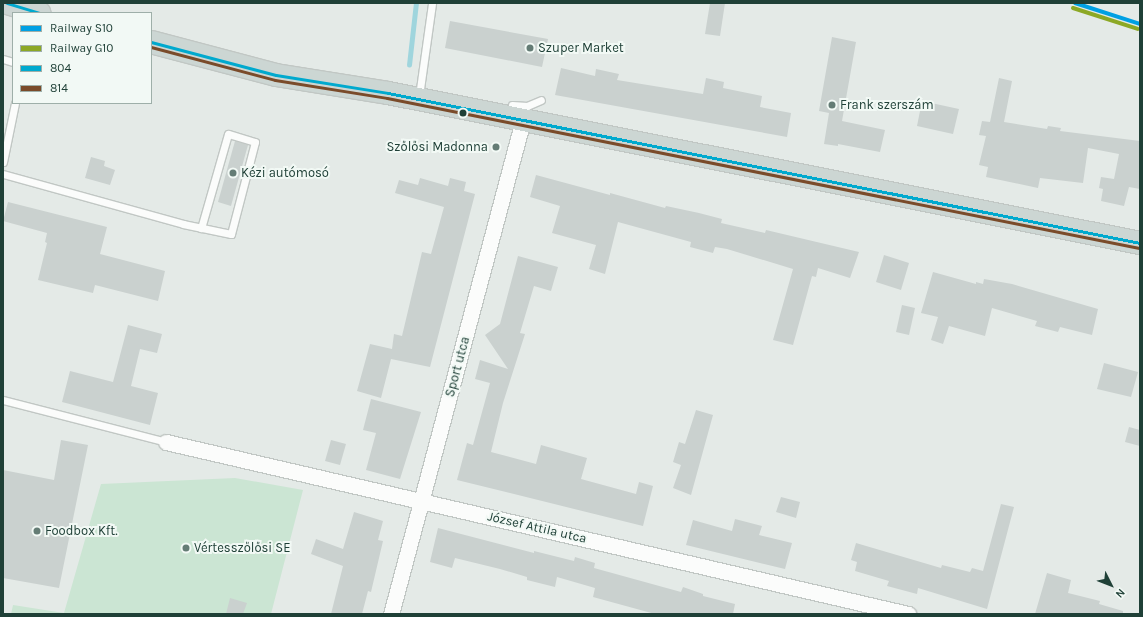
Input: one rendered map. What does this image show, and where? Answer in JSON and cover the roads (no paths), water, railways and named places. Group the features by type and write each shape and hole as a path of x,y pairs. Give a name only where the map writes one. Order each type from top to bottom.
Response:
{"main road":[{"path":"7,3 36,12"},
{"path":"152,42 276,75 418,99 518,112 1140,242"}],"street":[{"name":"Sport utca","path":"392,614 518,112"},
{"name":"József Attila utca","path":"166,442 908,614"}],"lane":[{"path":"418,99 432,3"},
{"path":"518,112 541,100"},
{"path":"3,162 15,104"},
{"path":"3,174 201,228 231,234 255,142 228,134 201,228"},
{"path":"3,400 166,442"}],"waterway":[{"path":"409,65 416,3"}],"rail line":[{"name":"S10","path":"1075,3 1140,24"},
{"name":"G10","path":"1073,8 1138,29"}],"place":[{"name":"Szuper Market","path":"530,48"},
{"name":"Frank szerszám","path":"832,105"},
{"name":"Szőlősi Madonna","path":"496,147"},
{"name":"Kézi autómosó","path":"233,173"},
{"name":"Foodbox Kft.","path":"37,531"},
{"name":"Vértesszőlősi SE","path":"186,548"}]}
